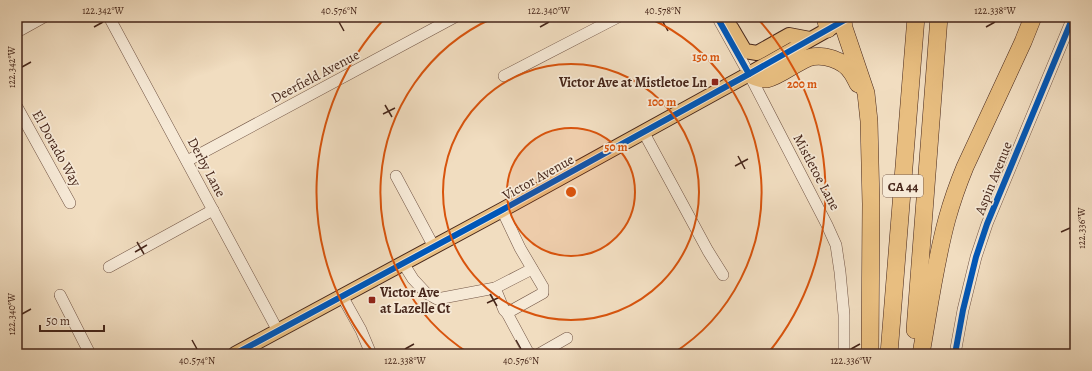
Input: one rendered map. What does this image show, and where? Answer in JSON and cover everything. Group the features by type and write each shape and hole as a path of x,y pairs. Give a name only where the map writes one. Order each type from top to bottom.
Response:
{"highway":[{"name":"CA 44","path":"889,354 916,17"},
{"name":"CA 44","path":"913,354 939,17"},
{"path":"921,354 937,262 947,219 957,187 1033,17"},
{"path":"847,19 844,28 866,93 869,121 871,204 870,354"},
{"path":"749,74 768,79 810,58 821,57 837,60 852,72 858,84 869,121"}],"main road":[{"path":"723,17 745,51 757,53 789,35 810,39"},
{"name":"Victor Avenue","path":"235,354 644,133 810,39 826,23 847,19"}],"street":[{"path":"17,32 44,17"},
{"name":"Derby Lane","path":"109,17 278,331"},
{"name":"Deerfield Avenue","path":"187,161 455,17"},
{"path":"504,76 618,17"},
{"name":"Mistletoe Lane","path":"717,17 749,74 828,225 836,245 844,315 844,354"},
{"name":"Aspin Avenue","path":"955,354 963,310 976,257 987,224 1073,17"},
{"name":"El Dorado Way","path":"17,107 70,203"},
{"path":"644,133 708,251 723,274"},
{"path":"396,176 434,247"},
{"path":"110,266 213,210"},
{"path":"502,210 520,248 543,287 543,293 507,313"},
{"path":"404,263 413,279 426,293 437,299 495,288 532,269"},
{"path":"495,288 504,310 528,352 531,354"},
{"path":"60,296 90,354"},
{"path":"342,296 361,330 371,354"},
{"path":"539,354 567,338"}],"cycle path":[{"path":"717,17 749,74"},
{"path":"235,354 502,210 850,17"},
{"path":"955,354 963,310 976,257 987,224 1073,17"}],"place":[{"name":"Victor Ave at Mistletoe Ln","path":"715,82"},
{"name":"Victor Ave at Lazelle Ct","path":"372,300"}]}
